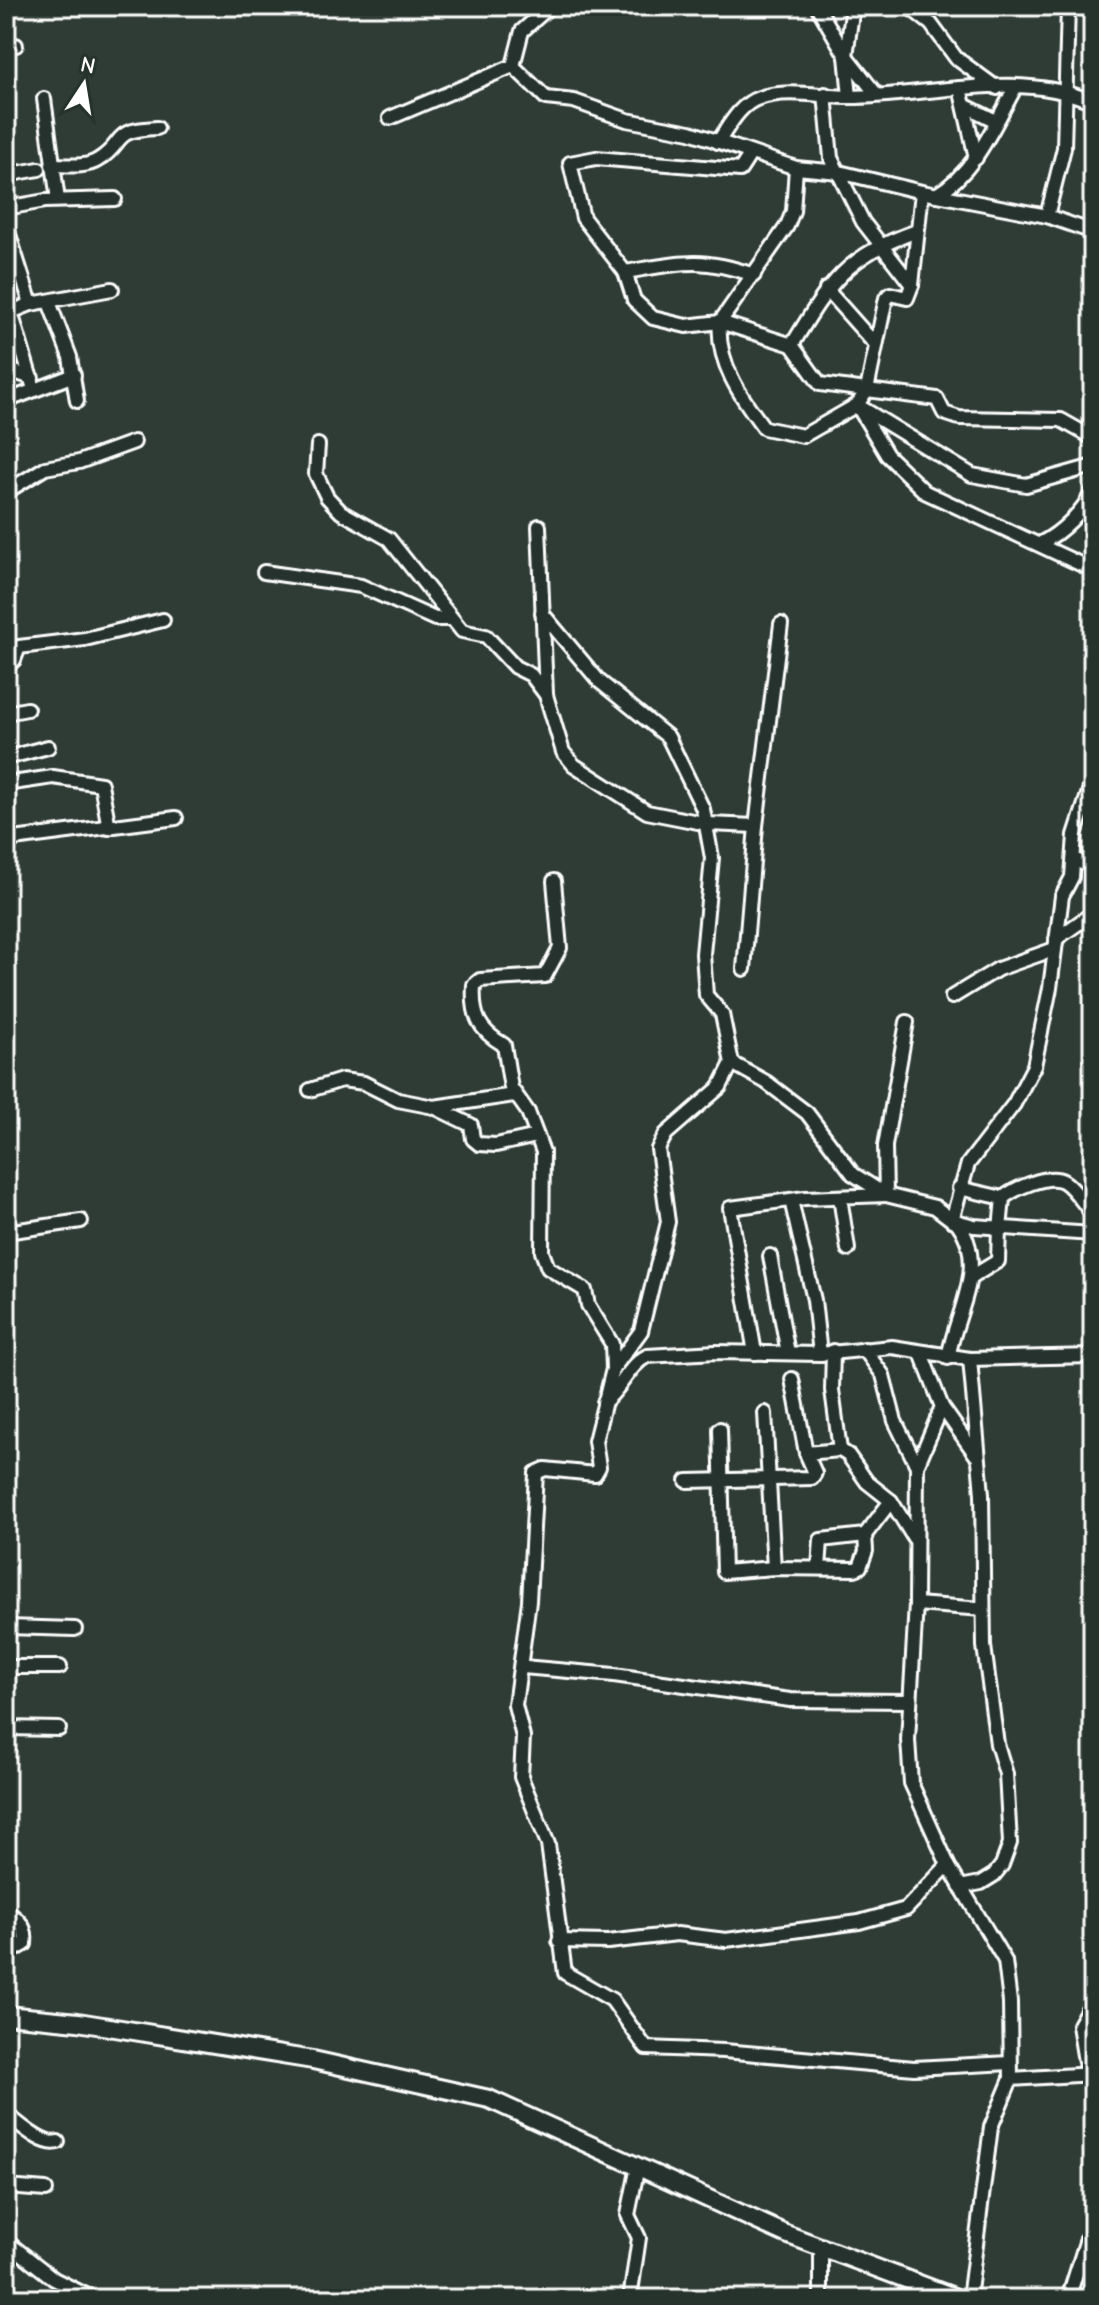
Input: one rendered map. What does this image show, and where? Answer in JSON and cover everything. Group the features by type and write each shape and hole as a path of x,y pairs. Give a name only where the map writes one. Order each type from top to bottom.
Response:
{"main road":[{"path":"6,2015 264,2052 403,2077 489,2099 821,2247 959,2299"}],"street":[{"path":"513,66 522,31 550,6"},
{"path":"817,6 846,56 876,94"},
{"path":"850,97 846,56 853,6"},
{"path":"908,6 931,24 956,58 997,88"},
{"path":"1047,216 1064,148 1068,6"},
{"path":"390,118 513,66"},
{"path":"513,66 546,98 574,101 627,120 690,132 796,168 839,172 936,195 1047,216 1093,232"},
{"path":"718,142 737,115 760,98 825,94 850,97 960,88 1015,88 1065,91 1093,102"},
{"path":"960,88 976,158"},
{"path":"936,195 957,182 976,158 1015,88"},
{"path":"825,94 831,158 850,201 912,285"},
{"path":"44,99 46,167 58,200"},
{"path":"966,106 996,121"},
{"path":"6,175 46,167 89,164 107,152 118,137 140,129 157,128"},
{"path":"751,153 740,170 596,158 570,163 583,218 625,272 634,300 653,318 686,326 720,322 792,345 820,384 937,399 947,415 959,418 1061,420 1093,438"},
{"path":"796,168 793,211 787,226 720,322 718,341 729,374 764,428 803,436 857,405 867,390 874,343 886,298 890,294 907,298 912,285 922,192"},
{"path":"6,208 58,200 115,199"},
{"path":"6,225 31,304"},
{"path":"792,345 838,275 879,244 917,231"},
{"path":"625,272 682,261 717,262 754,275"},
{"path":"33,383 8,311 112,289"},
{"path":"826,289 874,343"},
{"path":"49,302 74,375 77,401"},
{"path":"6,369 33,383"},
{"path":"6,401 33,383 74,375"},
{"path":"857,405 972,475 1026,485 1093,466"},
{"path":"857,405 887,455 925,492 1003,530 1041,543 1093,570"},
{"path":"6,492 45,468 79,462 134,442"},
{"path":"318,445 316,474 327,497 341,512 389,539 427,585 449,619 462,631 493,642 515,667 531,675 546,695"},
{"path":"1041,543 1052,538 1088,503 1093,490"},
{"path":"539,526 546,695 563,752 574,765 647,812 708,824 756,826"},
{"path":"264,572 361,586 435,619 449,619"},
{"path":"542,613 599,681 668,737 692,782 708,824 712,858 703,954 706,995 722,1014 732,1063 720,1087 666,1134 658,1149 668,1222 641,1331 613,1369"},
{"path":"6,667 14,660 19,647 85,639 163,620"},
{"path":"744,969 756,826 781,624"},
{"path":"6,713 27,709"},
{"path":"6,758 48,747"},
{"path":"6,784 53,777 101,784 109,828"},
{"path":"948,1358 975,1271 962,1225 958,1194 974,1153 1001,1123 1030,1077 1050,988 1062,896 1070,884 1075,835 1087,807 1093,779"},
{"path":"6,840 176,818"},
{"path":"1074,859 1093,868"},
{"path":"554,881 560,948 545,976 480,980 474,985 472,1005 477,1025 504,1045 505,1066 514,1095 528,1112 537,1136 543,1163 542,1252 548,1268 585,1290 588,1305 612,1344 613,1369 595,1441 599,1467 595,1474 545,1469 536,1473 523,1667 515,1705 522,1732 521,1777 548,1844 565,1973 612,2000 646,2048 724,2051 914,2068 1010,2063"},
{"path":"952,997 998,969 1054,945 1093,913"},
{"path":"886,1195 885,1146 907,1022"},
{"path":"732,1063 766,1082 807,1113 853,1174 886,1195"},
{"path":"310,1090 321,1084 354,1081 398,1100 434,1107 471,1125 473,1139 479,1144 496,1145 537,1136"},
{"path":"434,1107 514,1095"},
{"path":"958,1194 1003,1198 1019,1186 1059,1179 1093,1214"},
{"path":"755,1353 730,1208 791,1200 886,1195 935,1207 962,1225 1093,1234"},
{"path":"840,1197 848,1249"},
{"path":"975,1271 998,1261 1003,1198"},
{"path":"791,1200 827,1353 840,1450"},
{"path":"6,1232 81,1221"},
{"path":"770,1256 788,1353"},
{"path":"604,1402 618,1391 638,1360 647,1356 827,1353 892,1347 970,1359 1093,1356"},
{"path":"864,1349 883,1375 895,1421 917,1466"},
{"path":"921,1353 942,1407 976,1455"},
{"path":"960,1887 981,1883 994,1875 1002,1865 1010,1843 1006,1774 987,1685 982,1494 976,1455 976,1410 970,1359"},
{"path":"687,1481 812,1478 815,1473 806,1453 792,1379"},
{"path":"942,1407 917,1466 914,1538 916,1604 909,1701 911,1783 948,1865 1005,1961 1011,2079 991,2127 969,2299"},
{"path":"765,1413 774,1568"},
{"path":"720,1429 724,1572 860,1567 866,1551 865,1535 891,1501"},
{"path":"806,1453 840,1450 848,1455 867,1482 891,1501 914,1538"},
{"path":"819,1568 821,1540 865,1535"},
{"path":"916,1604 983,1609"},
{"path":"6,1627 75,1629"},
{"path":"6,1667 60,1667"},
{"path":"523,1667 601,1673 790,1700 909,1701"},
{"path":"6,1728 59,1729"},
{"path":"559,1941 608,1942 677,1934 726,1940 859,1922 906,1909 948,1865"},
{"path":"6,1911 19,1920 27,1932 25,1944 6,1955"},
{"path":"1011,2079 1090,2074 1079,2025 1093,2000"},
{"path":"6,2114 38,2138 58,2142"},
{"path":"630,2299 639,2238 628,2215 638,2166"},
{"path":"6,2187 46,2190"},
{"path":"1068,2299 1093,2220"},
{"path":"6,2241 54,2279 94,2299"},
{"path":"821,2247 821,2299"}]}
